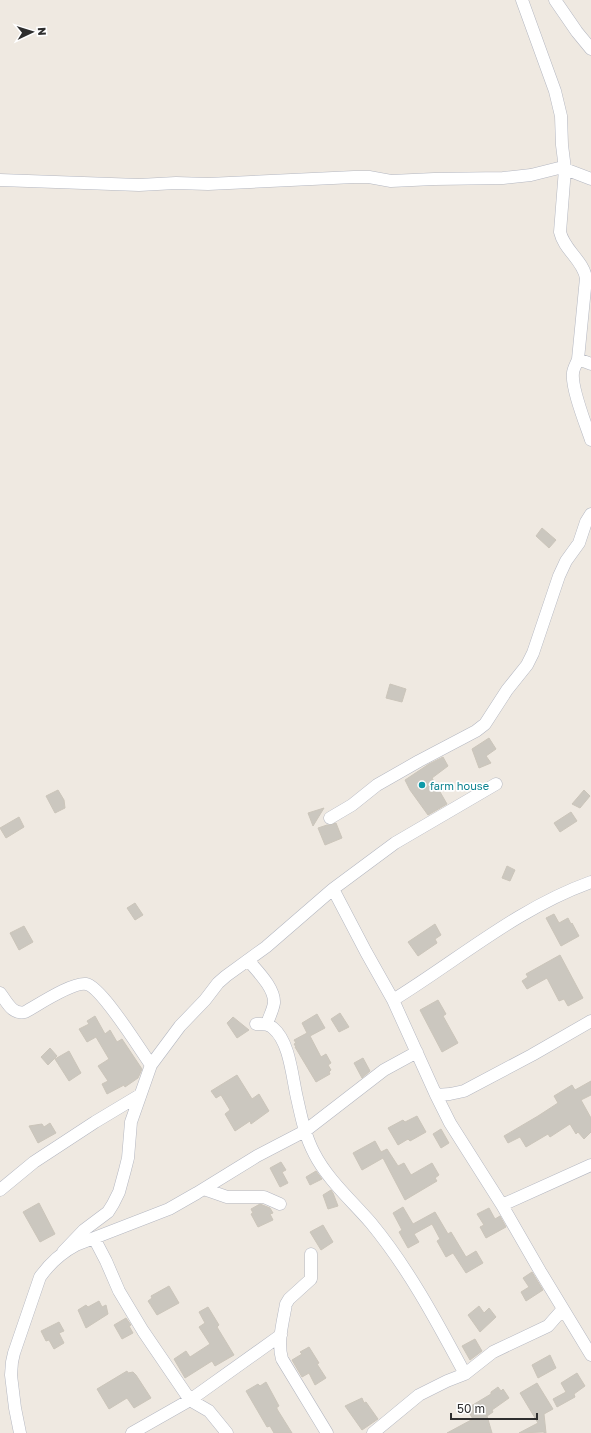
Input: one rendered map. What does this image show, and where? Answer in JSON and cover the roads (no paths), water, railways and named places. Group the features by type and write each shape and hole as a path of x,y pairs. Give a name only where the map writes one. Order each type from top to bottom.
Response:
{"street":[{"path":"522,0 555,91 561,116 565,169 560,232 562,240 584,269 586,278 578,359 573,374 580,409 591,440"},
{"path":"555,0 577,32 591,49"},
{"path":"0,180 139,185 176,183 208,184 354,177 369,177 391,181 503,178 559,168 591,179"},
{"path":"578,359 591,364"},
{"path":"330,818 352,805 377,785 476,731 485,724 507,690 526,665 533,652 559,576 566,561 579,543 586,522 591,514"},
{"path":"20,1433 14,1408 11,1375 14,1353 40,1277 84,1230 108,1212 119,1192 128,1158 131,1122 151,1066 180,1026 205,1000 218,983 266,947 333,889 395,843 496,784"},
{"path":"393,1000 423,982 476,945 546,902 567,891 591,882"},
{"path":"333,889 393,1000 436,1096 450,1123 502,1205 591,1355"},
{"path":"248,960 269,985 273,994 274,1005 262,1024 276,1030 286,1048 305,1131 314,1154 332,1180 371,1223 416,1285 465,1374"},
{"path":"0,993 12,1009 21,1013 71,986 82,984 89,985 95,989 112,1009 151,1066"},
{"path":"436,1096 464,1091 552,1044 591,1021"},
{"path":"63,1252 94,1238 169,1209 257,1156 305,1131 384,1070 417,1052"},
{"path":"0,1190 34,1162 95,1122 140,1095"},
{"path":"502,1205 591,1165"},
{"path":"204,1189 227,1197 264,1197 280,1204"},
{"path":"94,1238 119,1291 143,1331 190,1400 209,1411 227,1433"},
{"path":"311,1254 311,1280 287,1302 281,1335 280,1351 282,1359 326,1433"},
{"path":"373,1433 419,1395 465,1374 493,1352 548,1326 563,1309"},
{"path":"132,1433 190,1400 281,1335"}],"place":[{"name":"farm house","path":"422,785"}]}
